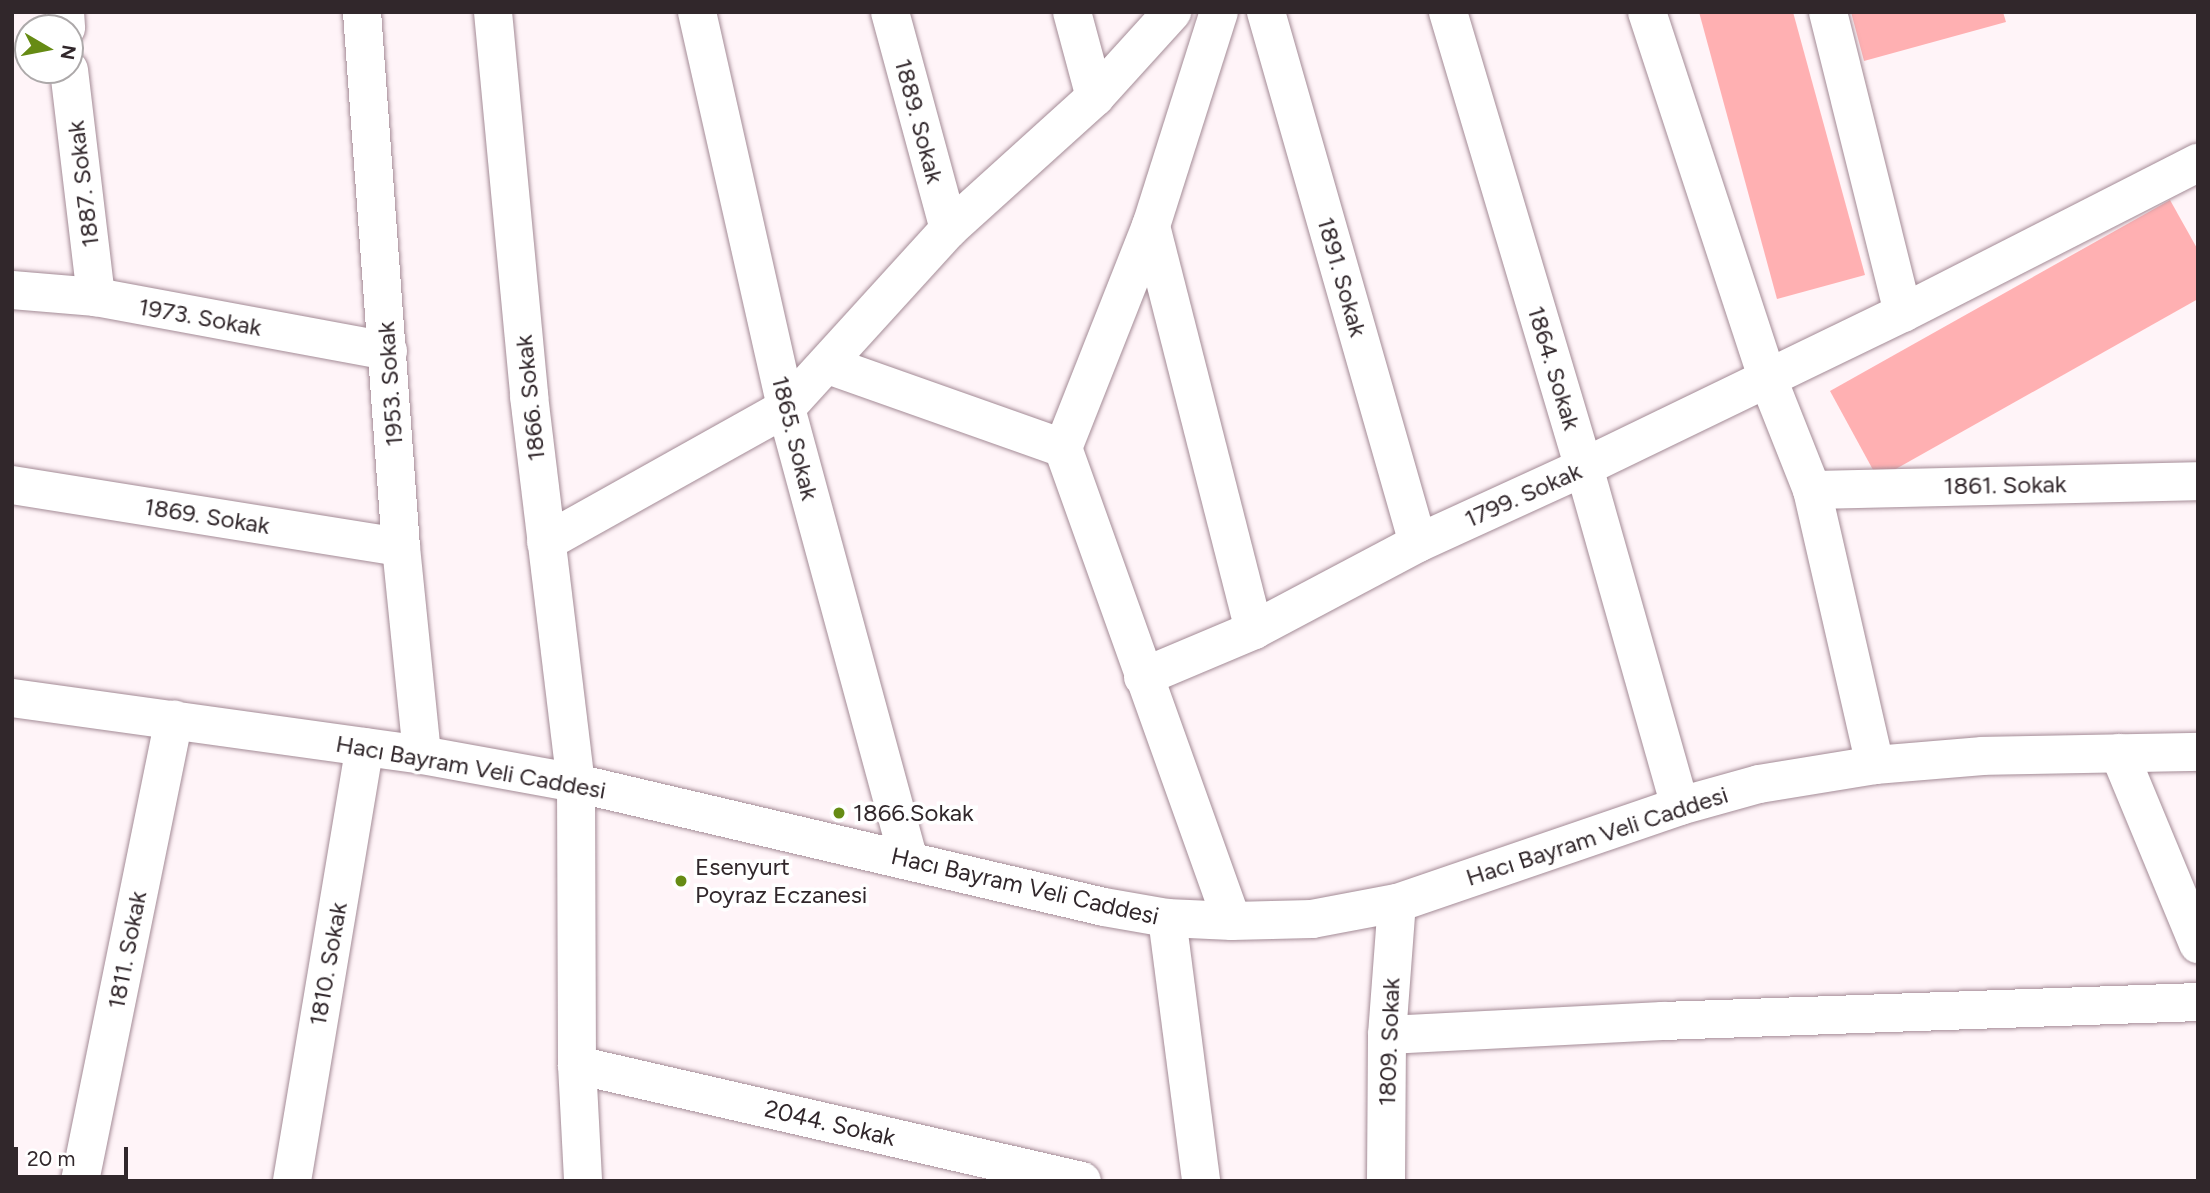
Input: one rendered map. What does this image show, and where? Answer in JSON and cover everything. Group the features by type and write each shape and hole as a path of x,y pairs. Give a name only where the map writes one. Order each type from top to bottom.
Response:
{"street":[{"name":"1953. Sokak","path":"362,12 401,547 422,755"},
{"name":"1866. Sokak","path":"493,12 546,542 576,783 577,1065 583,1181"},
{"name":"1865. Sokak","path":"697,12 786,408 909,860"},
{"name":"1889. Sokak","path":"890,12 949,229"},
{"path":"1072,12 1094,97"},
{"path":"546,542 786,408 828,365 949,229 1094,97 1172,12"},
{"path":"1219,12 1151,226 1063,448 1232,920"},
{"name":"1891. Sokak","path":"1266,12 1418,542"},
{"name":"1864. Sokak","path":"1448,12 1584,467 1680,806"},
{"path":"1647,12 1768,379 1812,490 1875,765"},
{"path":"1828,12 1903,313"},
{"name":"1887. Sokak","path":"71,84 96,298"},
{"name":"1799. Sokak","path":"1143,677 1254,629 1418,542 1768,379 2198,163"},
{"path":"1151,226 1254,629"},
{"name":"1973. Sokak","path":"12,290 96,298 388,351"},
{"path":"828,365 1063,448"},
{"name":"1861. Sokak","path":"1812,490 2198,481"},
{"name":"1869. Sokak","path":"12,485 401,547"},
{"name":"Hacı Bayram Veli Caddesi","path":"12,698 422,755 576,783 1104,907 1167,918 1232,920 1312,919 1397,903 1680,806 1759,784 1875,765 1983,756 2198,752"},
{"name":"1811. Sokak","path":"80,1181 174,719"},
{"name":"1810. Sokak","path":"292,1181 365,747"},
{"path":"2119,753 2198,944"},
{"name":"1809. Sokak","path":"1386,1181 1387,1035 1397,903"},
{"path":"1167,918 1200,1181"},
{"path":"1387,1035 2198,1002"},
{"name":"2044. Sokak","path":"577,1065 1082,1181"}],"building":[{"path":"1699,12 1793,12 1865,275 1777,299"},
{"path":"1851,12 2003,12 2006,22 1864,61"},
{"path":"2170,200 2198,250 2198,299 1878,479 1830,391"}],"place":[{"name":"1866.Sokak","path":"839,813"},
{"name":"Esenyurt Poyraz Eczanesi","path":"681,881"}]}
